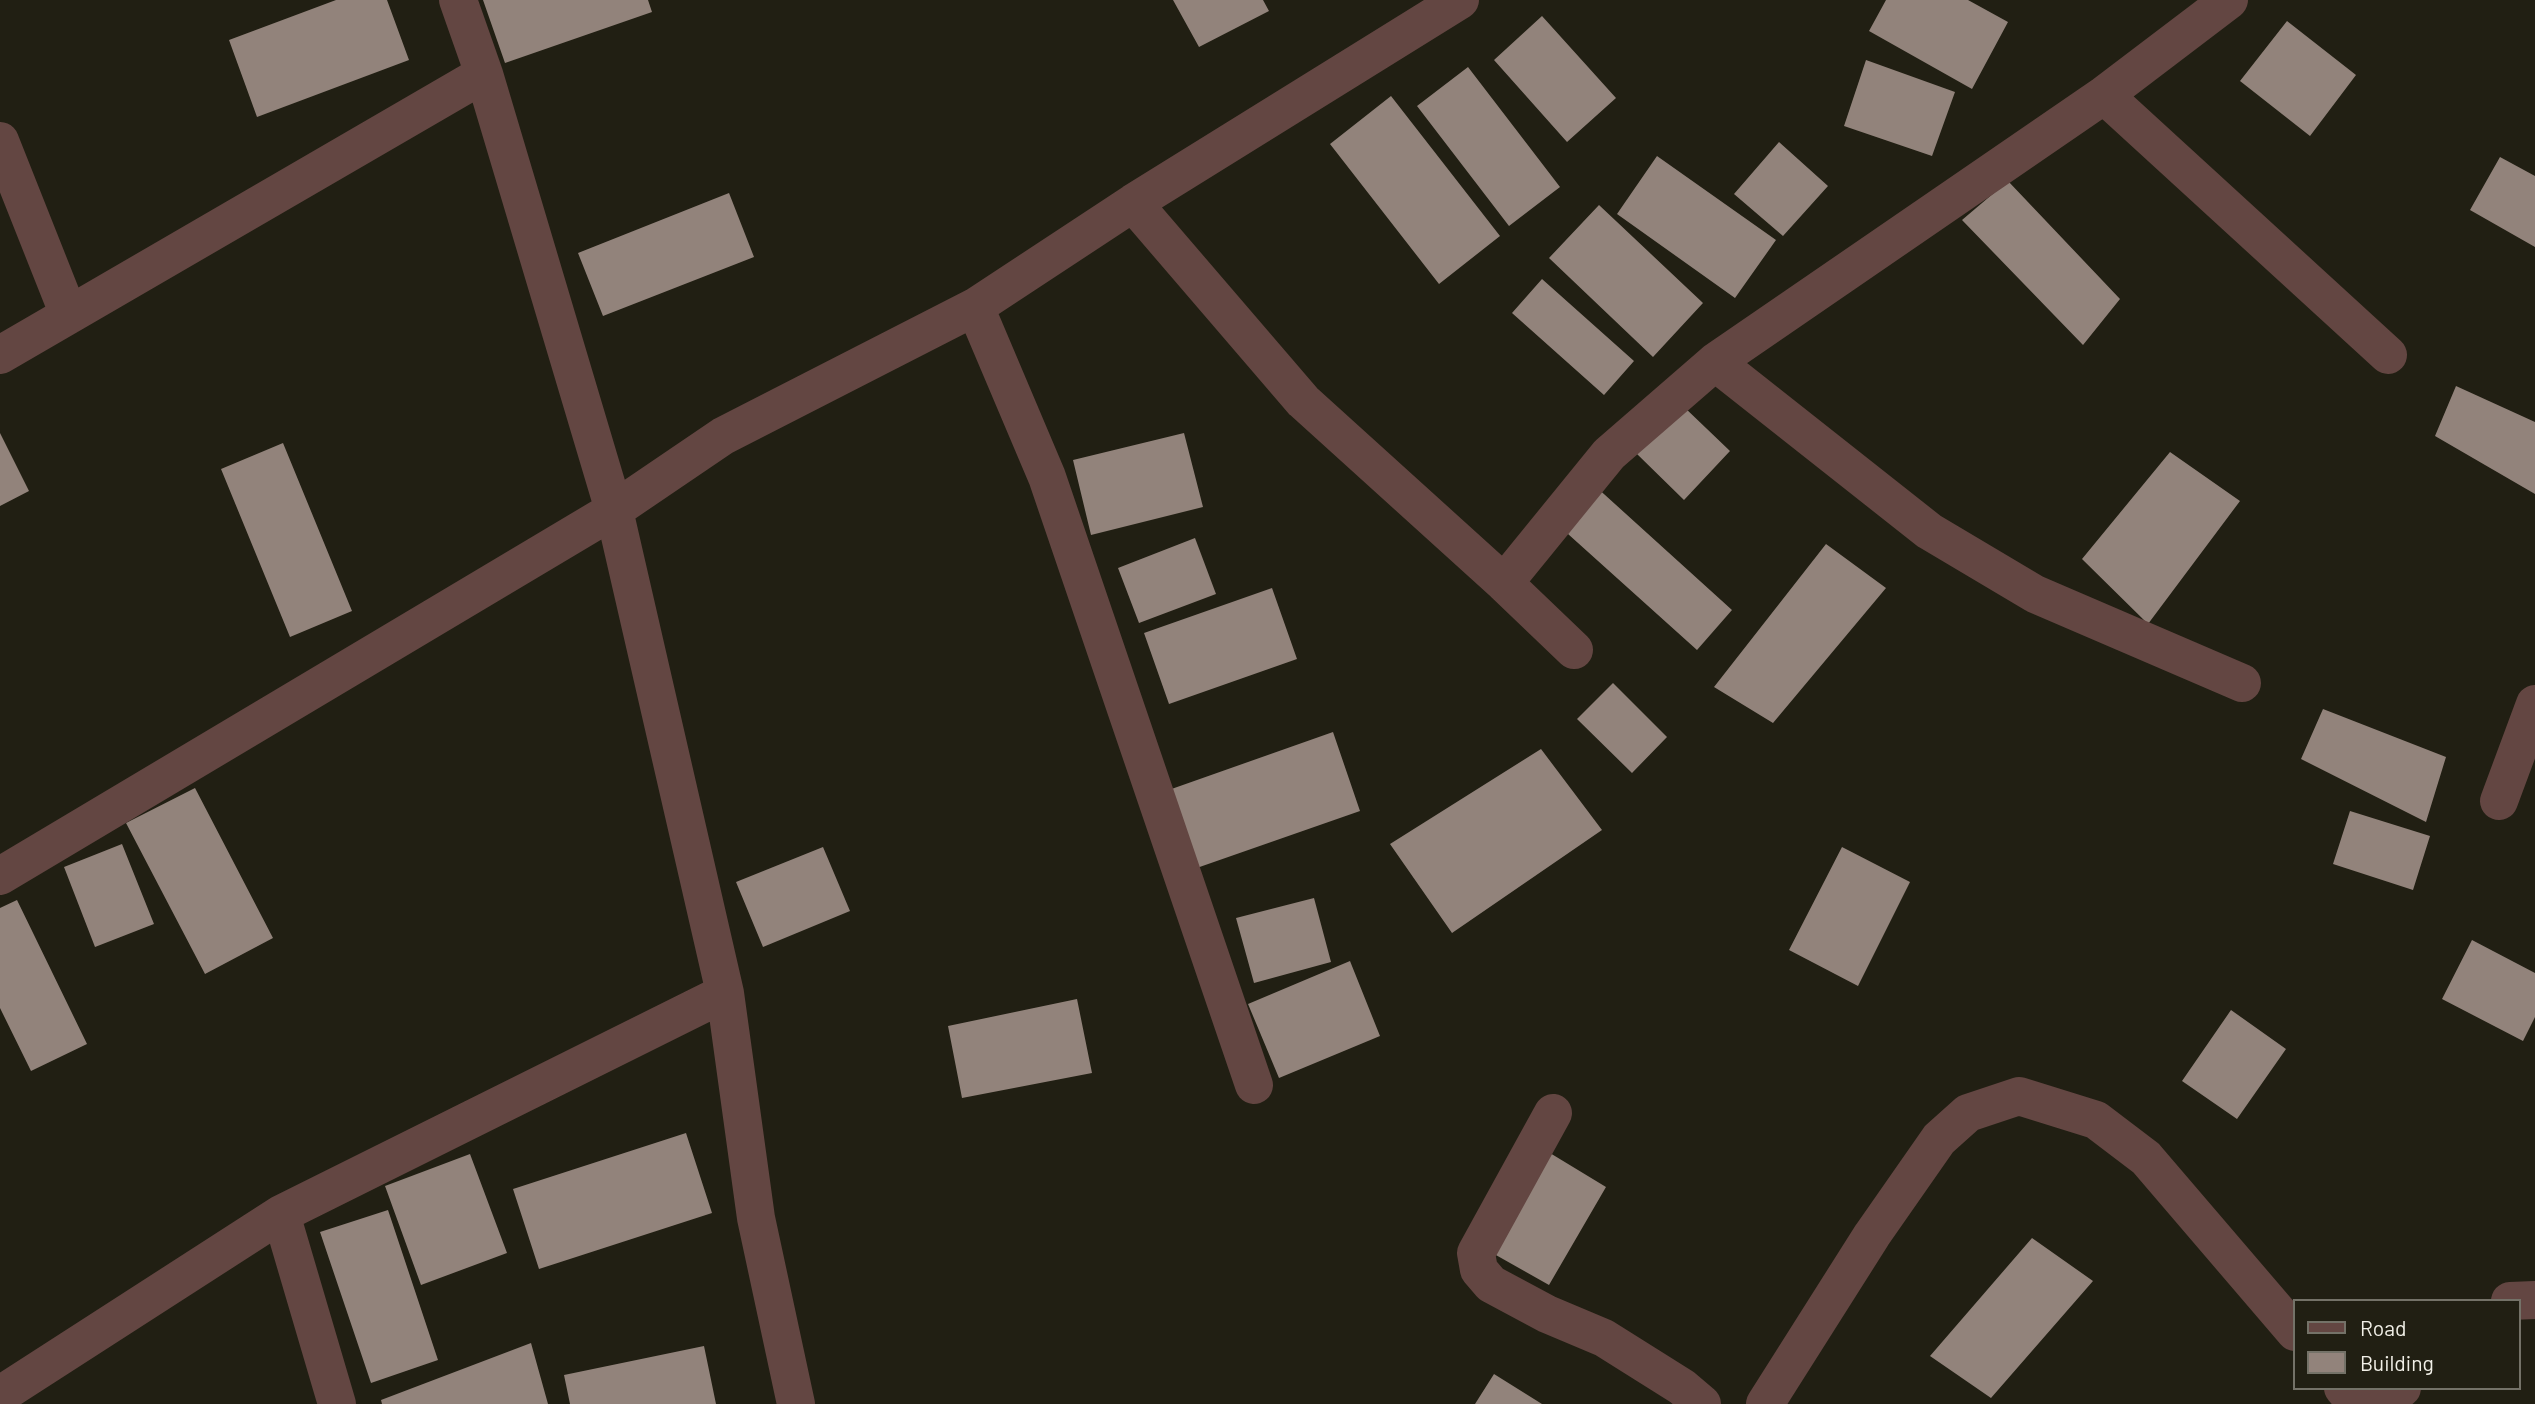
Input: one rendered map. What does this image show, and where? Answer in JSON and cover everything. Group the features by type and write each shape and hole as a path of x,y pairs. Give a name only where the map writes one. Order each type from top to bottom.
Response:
{"street":[{"path":"458,0 484,74 614,510 725,993 756,1218 796,1404"},
{"path":"0,876 614,510 723,436 975,307 1133,203 1460,0"},
{"path":"1504,583 1609,454 1715,362 2104,95 2228,0"},
{"path":"0,355 484,74"},
{"path":"2104,95 2388,355"},
{"path":"0,141 69,315"},
{"path":"1133,203 1303,401 1574,650"},
{"path":"975,307 1047,477 1254,1085"},
{"path":"1715,362 1928,531 2035,594 2242,683"},
{"path":"2499,801 2535,704"},
{"path":"0,1395 281,1214 725,993"},
{"path":"1765,1404 1872,1235 1938,1139 1968,1113 2019,1096 2095,1120 2146,1158 2294,1331"},
{"path":"1553,1113 1476,1253 1479,1270 1491,1284 1547,1314 1604,1338 1682,1387 1702,1404"},
{"path":"281,1214 337,1404"},
{"path":"2345,1390 2357,1404"},
{"path":"2382,1404 2400,1390"}],"building":[{"path":"336,0 387,0 409,60 257,117 229,40"},
{"path":"483,0 648,0 652,12 505,63"},
{"path":"1173,0 1263,0 1269,11 1199,47"},
{"path":"1886,0 1968,0 2008,22 1972,89 1869,31"},
{"path":"1542,16 1616,98 1567,142 1494,60"},
{"path":"2287,21 2356,75 2310,136 2240,81"},
{"path":"1866,60 1955,92 1932,156 1844,126"},
{"path":"1468,67 1560,187 1509,226 1417,106"},
{"path":"1391,96 1500,236 1439,284 1330,144"},
{"path":"1779,142 1828,186 1783,236 1734,194"},
{"path":"1657,156 1776,240 1735,298 1617,214"},
{"path":"2500,157 2535,176 2535,247 2470,210"},
{"path":"2008,181 2120,299 2083,345 1962,220"},
{"path":"729,193 754,257 603,316 578,253"},
{"path":"1599,205 1703,303 1653,357 1549,258"},
{"path":"1542,279 1634,361 1604,395 1512,313"},
{"path":"2456,386 2535,422 2535,494 2435,436"},
{"path":"1683,406 1730,451 1684,500 1637,454"},
{"path":"0,433 29,491 0,506"},
{"path":"1184,433 1203,507 1091,535 1073,460"},
{"path":"283,443 352,611 290,637 221,469"},
{"path":"2170,452 2240,501 2148,624 2082,559"},
{"path":"1594,485 1732,610 1697,650 1558,525"},
{"path":"1195,538 1216,594 1139,623 1118,568"},
{"path":"1826,544 1886,588 1773,723 1714,687"},
{"path":"1272,588 1297,659 1169,704 1144,633"},
{"path":"1613,683 1667,737 1632,773 1577,719"},
{"path":"2323,709 2446,757 2426,822 2301,759"},
{"path":"1333,732 1360,811 1191,870 1163,792"},
{"path":"1541,749 1602,830 1452,933 1390,844"},
{"path":"195,788 273,938 205,974 126,823"},
{"path":"2350,811 2430,836 2413,890 2333,864"},
{"path":"122,844 154,924 95,947 64,867"},
{"path":"823,847 850,911 763,947 736,882"},
{"path":"1842,847 1910,882 1858,986 1789,950"},
{"path":"1314,898 1331,962 1254,983 1236,918"},
{"path":"17,900 87,1044 31,1071 0,1008 0,908"},
{"path":"2472,940 2535,973 2535,1017 2523,1041 2442,999"},
{"path":"1350,961 1380,1036 1279,1078 1248,1004"},
{"path":"1077,999 1092,1073 962,1098 948,1026"},
{"path":"2231,1010 2286,1049 2237,1119 2182,1081"},
{"path":"686,1133 712,1213 539,1269 513,1189"},
{"path":"1545,1150 1606,1187 1549,1285 1487,1250"},
{"path":"470,1154 507,1253 421,1285 385,1186"},
{"path":"388,1210 438,1360 371,1383 320,1232"},
{"path":"2032,1238 2093,1281 1991,1398 1930,1356"},
{"path":"531,1343 548,1404 382,1404 381,1400"},
{"path":"704,1346 716,1404 570,1404 564,1375"},
{"path":"1494,1374 1542,1404 1475,1404"}]}
